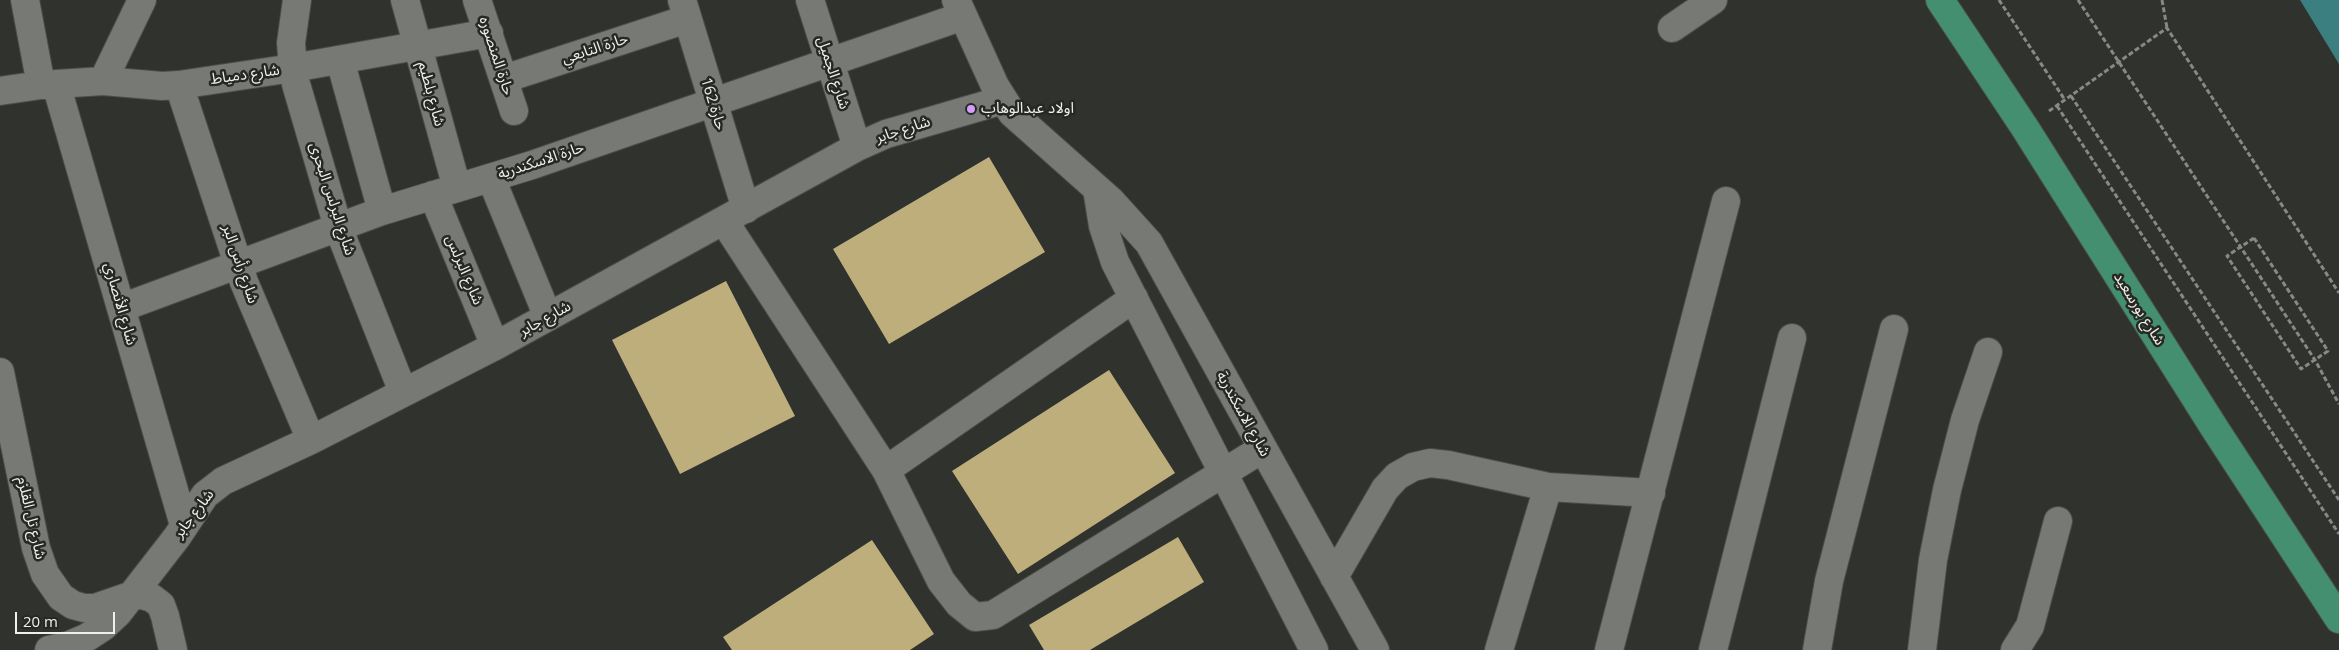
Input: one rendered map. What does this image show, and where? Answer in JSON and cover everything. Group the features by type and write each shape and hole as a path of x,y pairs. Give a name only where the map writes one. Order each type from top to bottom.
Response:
{"main road":[{"name":"شارع بورسعيد","path":"1940,0 2025,128 2215,429 2339,618"}],"street":[{"name":"شارع الأنصاري","path":"25,0 49,84 121,308 184,525"},
{"path":"103,81 142,0"},
{"name":"شارع البرلس البحرى","path":"297,0 291,43 293,68 338,227 403,392"},
{"name":"شارع بلطيم","path":"405,0 418,45 445,191"},
{"name":"حارة المنصوره","path":"477,0 514,111"},
{"name":"شارع الجميل","path":"810,0 856,147"},
{"path":"1672,28 1713,0"},
{"name":"حارة الاسكندرية","path":"121,308 382,211 491,178 829,62 959,8"},
{"name":"شارع الاسكندرية","path":"959,8 1003,100 1024,125 1125,215 1149,243 1375,650"},
{"name":"حارة التابعي","path":"504,80 684,9"},
{"name":"حارة 162","path":"684,9 713,102 735,215 886,470 941,582 959,604 975,617 993,615 1224,470"},
{"name":"شارع دمياط","path":"0,91 49,84 103,81 162,86 179,85 293,68 489,33"},
{"path":"340,60 382,211"},
{"name":"شارع رأس البر","path":"179,85 238,264 311,440"},
{"name":"شارع جابر","path":"49,650 67,646 86,638 103,627 118,613 184,525 198,503 214,487 495,346 856,147 886,134 1003,100"},
{"path":"491,178 548,317"},
{"path":"1097,189 1099,208 1108,244 1314,650"},
{"name":"شارع البرلس","path":"445,191 495,346"},
{"path":"1610,650 1726,201"},
{"path":"886,470 1134,298"},
{"path":"1816,650 1830,581 1894,328"},
{"path":"1713,650 1792,338"},
{"path":"1922,650 1934,560 1947,490 1966,420 1988,352"},
{"name":"شارع تل القلزم","path":"0,372 36,548 45,574 61,597 73,605 84,608 95,608 130,596"},
{"path":"1224,470 1262,449"},
{"path":"1334,577 1385,489 1397,476 1413,466 1430,463 1448,465 1548,488 1650,493"},
{"path":"1499,650 1548,488"},
{"path":"2014,650 2030,626 2058,521"},
{"path":"130,596 147,597 161,605 173,650"}],"path":[{"path":"1999,0 2065,100"},
{"path":"2078,0 2315,360 2339,404"},
{"path":"2162,0 2167,28 2339,293"},
{"path":"2025,128 2167,28"},
{"path":"2071,96 2339,500"},
{"path":"2057,106 2339,534"},
{"path":"2254,238 2328,351 2315,360 2301,369 2227,256 2254,238"}],"water":[{"path":"2300,0 2339,0 2339,64"}],"building":[{"path":"989,157 1045,252 889,344 833,249"},
{"path":"726,281 795,416 680,474 612,340"},
{"path":"1109,370 1175,473 1018,574 952,471"},
{"path":"1178,537 1204,582 1090,650 1044,650 1029,625"},
{"path":"872,540 934,634 910,650 732,650 723,637"}],"place":[{"name":"اولاد عبدالوهاب","path":"971,109"}]}
